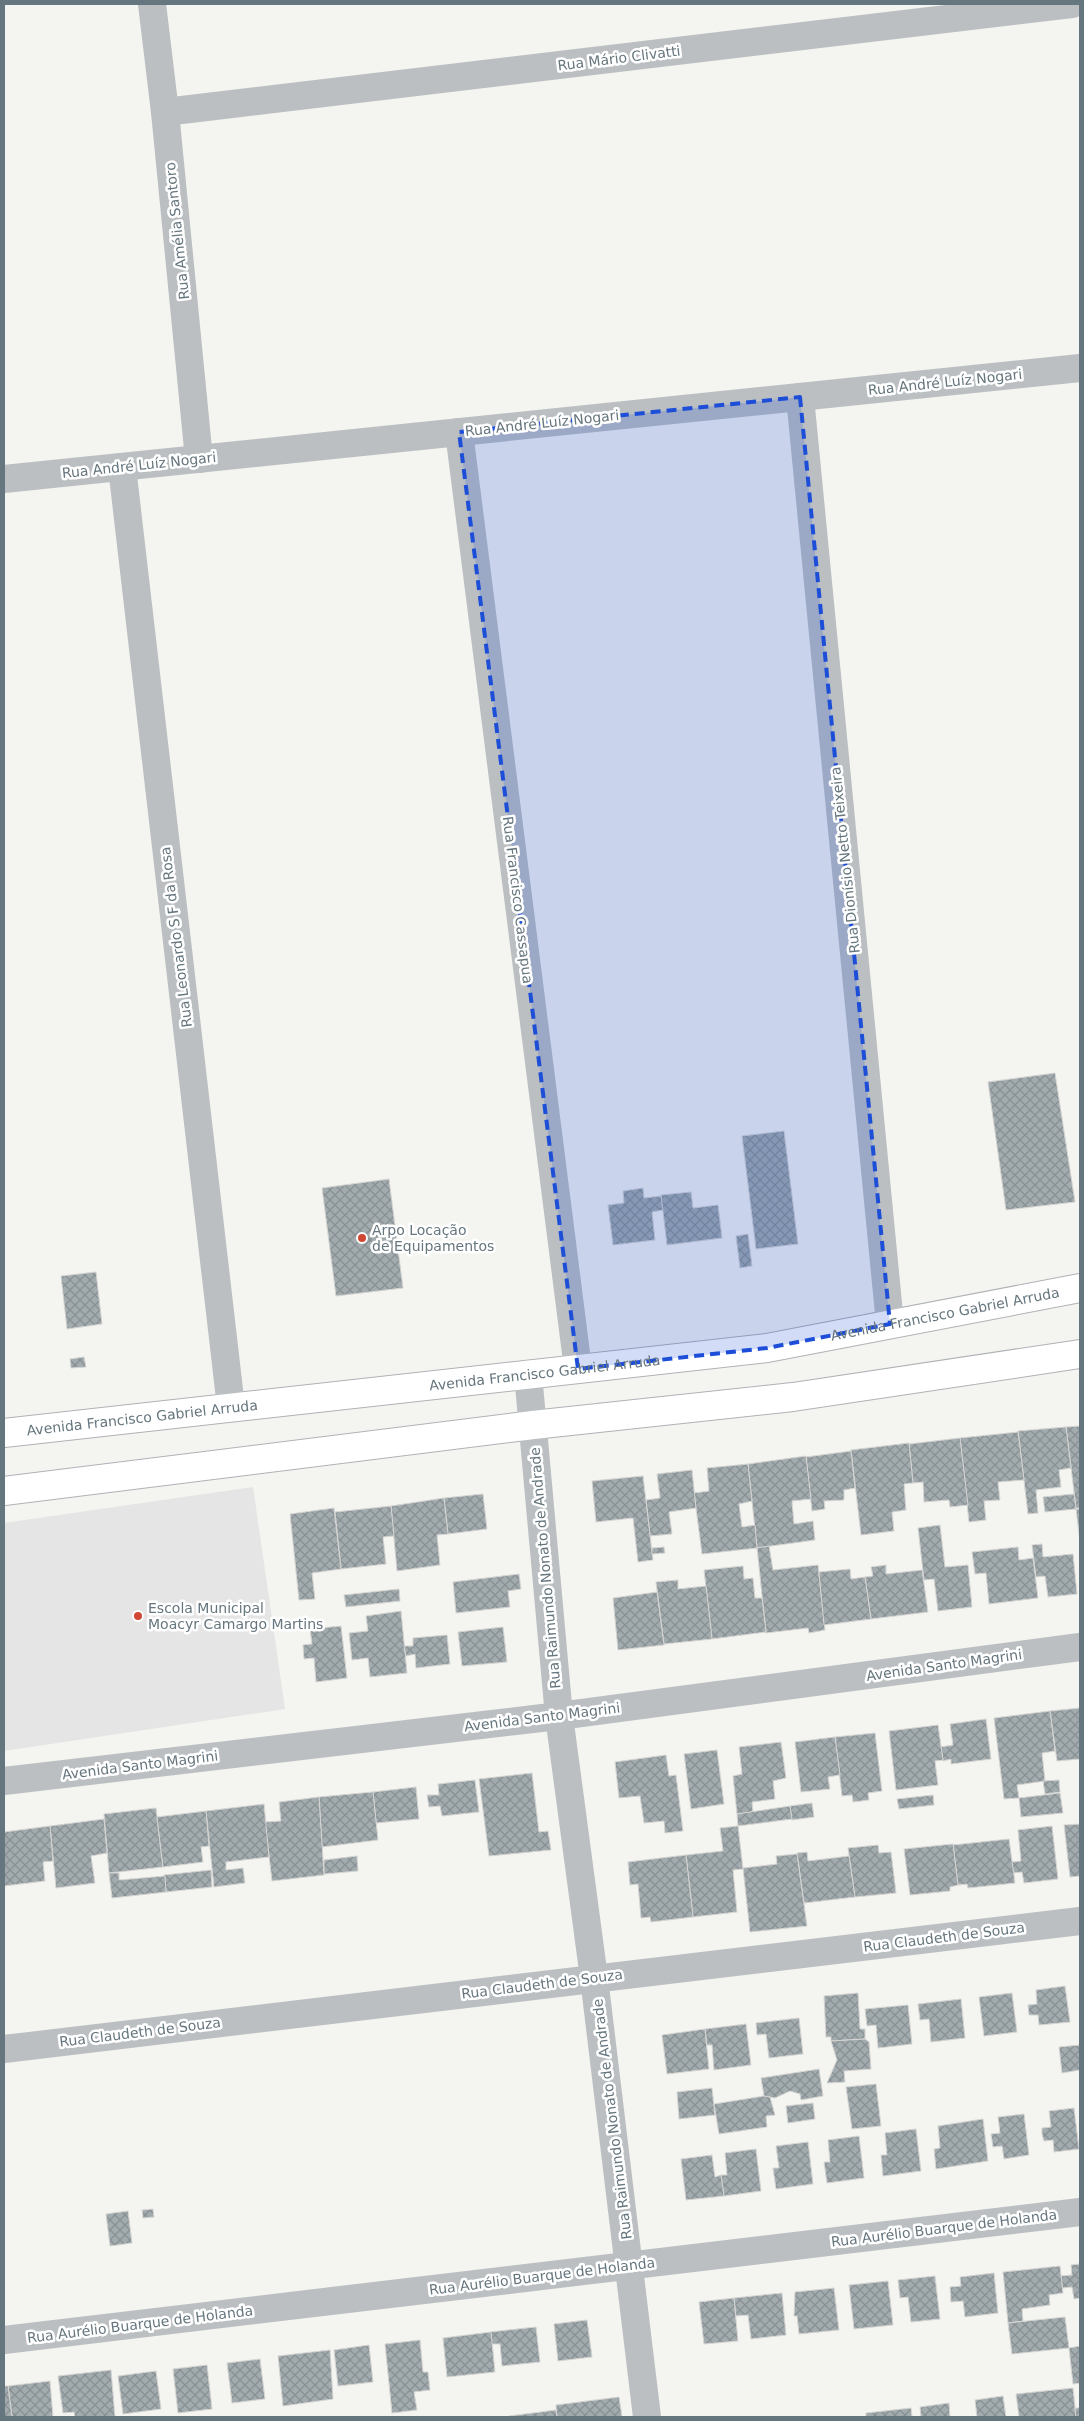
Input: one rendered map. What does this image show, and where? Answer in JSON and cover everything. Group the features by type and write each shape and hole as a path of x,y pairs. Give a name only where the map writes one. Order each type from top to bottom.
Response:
{"main road":[{"name":"Avenida Francisco Gabriel Arruda","path":"4,1433 766,1348 1080,1288"},
{"path":"4,1491 532,1424 792,1397 1080,1354"}],"street":[{"name":"Rua Amélia Santoro","path":"152,4 165,112 200,459"},
{"name":"Rua Mário Clivatti","path":"165,112 1072,4"},
{"name":"Rua André Luíz Nogari","path":"4,479 1080,368"},
{"name":"Rua Dionísio Netto Teixeira","path":"800,397 890,1324"},
{"name":"Rua Francisco Cassapua","path":"459,432 578,1369"},
{"name":"Rua Leonardo S F da Rosa","path":"122,466 231,1408"},
{"name":"Rua Raimundo Nonato de Andrade","path":"528,1374 559,1716 594,1978 647,2417"},
{"name":"Avenida Santo Magrini","path":"4,1781 559,1716 1080,1647"},
{"name":"Rua Claudeth de Souza","path":"4,2049 1080,1921"},
{"name":"Rua Aurélio Buarque de Holanda","path":"4,2340 1080,2212"}],"highlighted area":[{"path":"800,397 890,1324 767,1348 578,1369 459,432"}],"shaded area":[{"name":"Escola Municipal Moacyr Camargo Martins","path":"253,1487 285,1709 4,1751 4,1523"}],"building":[{"path":"1055,1073 1075,1202 1006,1210 988,1082"},
{"path":"784,1131 798,1244 756,1249 742,1136"},
{"name":"Arpo Locação de Equipamentos","path":"389,1179 403,1288 336,1296 322,1188"},
{"path":"643,1188 644,1198 661,1196 663,1210 652,1212 655,1240 613,1245 608,1205 624,1203 623,1191"},
{"path":"691,1192 693,1208 718,1205 722,1238 667,1245 661,1195"},
{"path":"748,1234 752,1266 740,1268 736,1236"},
{"path":"96,1272 102,1324 67,1329 61,1276"},
{"path":"84,1357 86,1367 71,1368 70,1359"},
{"path":"1080,1426 1080,1508 1076,1508 1066,1427"},
{"path":"1066,1427 1071,1468 1059,1470 1061,1487 1036,1490 1038,1513 1028,1514 1018,1431"},
{"path":"1018,1432 1024,1480 998,1482 1000,1500 984,1501 986,1520 969,1522 960,1438"},
{"path":"960,1438 968,1505 950,1507 949,1500 924,1502 923,1482 913,1483 909,1444"},
{"path":"909,1443 913,1483 904,1484 906,1510 892,1512 894,1531 861,1535 851,1450"},
{"path":"851,1451 855,1488 844,1490 844,1500 824,1501 825,1509 812,1511 806,1457"},
{"path":"806,1456 811,1499 792,1501 794,1524 813,1521 815,1540 757,1548 748,1464"},
{"path":"748,1464 752,1501 739,1504 742,1527 755,1525 757,1548 702,1554 694,1493 709,1491 707,1468"},
{"path":"692,1470 696,1508 669,1512 672,1534 650,1536 646,1500 660,1498 657,1474"},
{"path":"643,1476 653,1560 638,1562 633,1518 596,1522 592,1481"},
{"path":"483,1494 487,1529 448,1534 444,1498"},
{"path":"1074,1494 1076,1509 1045,1512 1043,1497"},
{"path":"444,1498 448,1534 437,1535 440,1565 397,1571 391,1506"},
{"path":"391,1506 394,1536 383,1537 386,1564 341,1569 335,1512"},
{"path":"334,1508 341,1569 312,1573 315,1599 299,1600 290,1514"},
{"path":"1076,1509 1080,1509 1080,1542"},
{"path":"940,1525 945,1567 968,1565 972,1607 938,1611 934,1579 924,1580 918,1528"},
{"path":"1042,1544 1043,1557 1073,1554 1077,1594 1048,1597 1045,1576 1036,1577 1032,1545"},
{"path":"769,1546 773,1570 818,1565 825,1630 809,1633 808,1628 766,1633 757,1548"},
{"path":"664,1547 665,1553 652,1554 652,1548"},
{"path":"1018,1547 1019,1560 1033,1558 1038,1598 989,1604 986,1573 975,1574 972,1552"},
{"path":"886,1565 886,1574 922,1570 928,1612 871,1619 865,1577 873,1576 871,1567"},
{"path":"743,1566 744,1579 753,1578 755,1598 762,1598 766,1632 712,1639 704,1570"},
{"path":"850,1569 851,1579 865,1577 871,1619 824,1625 819,1572"},
{"path":"519,1574 521,1589 508,1591 510,1607 456,1613 453,1582"},
{"path":"678,1580 678,1589 706,1586 712,1639 664,1644 656,1582"},
{"path":"399,1589 400,1601 346,1607 344,1595"},
{"path":"657,1592 664,1645 618,1650 613,1598"},
{"path":"401,1611 407,1673 370,1677 368,1658 352,1660 349,1633 368,1631 366,1616"},
{"path":"341,1626 347,1678 316,1682 314,1658 304,1659 303,1645 312,1644 310,1629"},
{"path":"503,1627 507,1662 462,1666 458,1632"},
{"path":"447,1635 450,1664 416,1668 415,1654 406,1656 404,1646 413,1646 413,1638"},
{"path":"1080,1708 1080,1759 1057,1761 1050,1711"},
{"path":"1050,1711 1055,1751 1042,1753 1045,1781 1017,1785 1019,1798 1004,1799 994,1718"},
{"path":"986,1719 991,1759 951,1764 951,1759 943,1761 941,1747 953,1745 950,1724"},
{"path":"938,1725 943,1760 935,1761 938,1785 896,1790 889,1731"},
{"path":"875,1733 882,1791 868,1793 869,1800 853,1802 852,1795 842,1796 835,1737"},
{"path":"835,1737 840,1775 828,1777 830,1789 801,1792 795,1742"},
{"path":"781,1742 786,1778 773,1781 775,1799 752,1802 753,1812 737,1814 733,1776 742,1774 739,1747"},
{"path":"717,1750 724,1804 691,1809 684,1754"},
{"path":"666,1755 669,1776 676,1775 683,1831 665,1833 664,1821 644,1823 640,1796 619,1798 615,1762"},
{"path":"532,1773 539,1832 548,1831 551,1850 489,1856 479,1779"},
{"path":"475,1780 479,1812 442,1816 440,1806 429,1807 427,1795 439,1795 438,1784"},
{"path":"1059,1780 1060,1792 1045,1794 1043,1781"},
{"path":"416,1787 419,1819 376,1823 373,1792"},
{"path":"373,1792 378,1840 322,1847 319,1797"},
{"path":"1060,1793 1063,1813 1021,1817 1019,1798"},
{"path":"933,1795 934,1805 899,1809 897,1799"},
{"path":"319,1797 324,1875 272,1881 265,1822 281,1821 279,1802"},
{"path":"812,1803 814,1817 792,1820 790,1806"},
{"path":"264,1804 269,1857 226,1862 226,1870 243,1868 245,1883 214,1887 206,1811"},
{"path":"790,1806 792,1819 738,1826 737,1814"},
{"path":"156,1808 163,1867 109,1873 104,1814"},
{"path":"206,1811 209,1846 201,1847 203,1862 163,1867 157,1817"},
{"path":"104,1819 107,1853 91,1856 95,1883 56,1888 50,1826"},
{"path":"1080,1824 1080,1876 1070,1877 1064,1825"},
{"path":"50,1826 53,1861 43,1862 45,1881 4,1886 4,1832"},
{"path":"738,1826 743,1869 733,1870 737,1912 693,1917 686,1855 723,1851 720,1828"},
{"path":"1052,1826 1058,1879 1024,1883 1022,1872 1013,1873 1012,1862 1021,1861 1018,1830"},
{"path":"1009,1839 1015,1883 968,1888 967,1884 958,1885 953,1845"},
{"path":"953,1844 958,1885 950,1887 950,1891 910,1895 904,1849"},
{"path":"878,1845 879,1853 891,1852 896,1893 855,1897 848,1848"},
{"path":"807,1852 808,1861 849,1856 855,1897 804,1903 797,1853"},
{"path":"797,1854 807,1926 750,1932 743,1868 777,1864 776,1856"},
{"path":"686,1855 693,1917 651,1922 650,1917 641,1918 638,1884 630,1885 628,1862"},
{"path":"357,1856 358,1871 324,1874 324,1860"},
{"path":"211,1870 212,1887 166,1892 164,1875"},
{"path":"109,1873 119,1873 119,1880 165,1876 166,1892 112,1898"},
{"path":"1065,1986 1070,2022 1039,2025 1038,2015 1029,2015 1028,2005 1037,2004 1036,1990"},
{"path":"858,1993 860,2029 865,2029 865,2039 831,2041 831,2037 826,2037 824,1996"},
{"path":"1012,1993 1017,2032 984,2036 979,1997"},
{"path":"961,1999 965,2038 931,2042 929,2019 920,2020 918,2004"},
{"path":"908,2005 912,2044 878,2048 876,2025 867,2026 865,2009"},
{"path":"799,2018 803,2054 769,2058 766,2034 757,2035 756,2023"},
{"path":"746,2024 751,2065 714,2070 712,2045 707,2045 705,2029"},
{"path":"705,2029 709,2069 667,2074 662,2035"},
{"path":"865,2039 869,2042 871,2069 844,2071 845,2082 827,2083 837,2060 831,2041"},
{"path":"1080,2045 1080,2070 1062,2073 1059,2047"},
{"path":"819,2069 823,2096 801,2100 800,2094 790,2091 775,2098 764,2096 761,2078"},
{"path":"876,2084 881,2126 852,2129 846,2087"},
{"path":"712,2088 715,2115 679,2119 677,2092"},
{"path":"764,2096 770,2097 775,2115 766,2116 767,2127 719,2134 714,2104"},
{"path":"813,2103 815,2119 788,2123 786,2106"},
{"path":"1074,2108 1079,2149 1054,2152 1053,2140 1044,2141 1042,2134 1042,2128 1051,2127 1049,2111"},
{"path":"1024,2114 1029,2155 1004,2159 1002,2146 993,2147 991,2134 1000,2133 998,2117"},
{"path":"983,2119 988,2161 936,2169 934,2149 940,2148 938,2126"},
{"path":"916,2129 921,2171 883,2176 881,2155 887,2155 885,2133"},
{"path":"859,2136 864,2178 827,2183 824,2162 830,2162 828,2140"},
{"path":"808,2142 813,2184 776,2189 773,2168 779,2168 776,2146"},
{"path":"756,2149 761,2191 724,2196 721,2175 727,2175 725,2153"},
{"path":"712,2155 715,2177 721,2175 724,2196 686,2200 681,2159"},
{"path":"153,2209 154,2217 143,2218 142,2210"},
{"path":"128,2211 132,2243 110,2246 106,2214"},
{"path":"1080,2264 1080,2298 1074,2299 1072,2287 1062,2288 1061,2276 1072,2275 1071,2265"},
{"path":"1060,2266 1063,2293 1049,2295 1050,2305 1022,2309 1023,2321 1008,2323 1003,2272"},
{"path":"994,2273 998,2313 965,2317 963,2301 951,2302 950,2287 961,2286 960,2277"},
{"path":"935,2276 940,2319 911,2322 908,2297 900,2298 898,2280"},
{"path":"888,2281 893,2325 854,2329 849,2285"},
{"path":"834,2288 839,2330 799,2334 797,2316 794,2316 795,2292"},
{"path":"782,2293 786,2335 751,2339 748,2315 736,2316 734,2298"},
{"path":"734,2298 738,2341 704,2344 699,2302"},
{"path":"1065,2317 1069,2348 1012,2354 1008,2323"},
{"path":"587,2320 592,2357 558,2361 554,2324"},
{"path":"536,2327 540,2362 502,2366 500,2344 492,2344 490,2332"},
{"path":"491,2332 495,2372 447,2377 443,2338"},
{"path":"420,2340 423,2372 428,2372 430,2390 414,2392 417,2410 392,2413 385,2344"},
{"path":"369,2345 373,2382 338,2386 334,2350"},
{"path":"1080,2346 1080,2383 1073,2384 1069,2348"},
{"path":"330,2350 333,2399 283,2406 278,2356"},
{"path":"260,2359 265,2399 232,2403 227,2363"},
{"path":"207,2365 212,2409 178,2413 173,2369"},
{"path":"111,2370 115,2417 75,2417 74,2412 63,2413 58,2376"},
{"path":"156,2371 161,2409 123,2414 118,2376"},
{"path":"50,2381 53,2417 12,2417 8,2386"},
{"path":"4,2386 8,2386 12,2417 4,2417"},
{"path":"1073,2388 1076,2417 1019,2417 1016,2394"},
{"path":"1003,2396 1006,2417 977,2417 975,2400"},
{"path":"619,2397 622,2417 557,2417 556,2405"},
{"path":"949,2403 950,2417 921,2417 920,2407"},
{"path":"911,2408 912,2417 866,2417 866,2413"},
{"path":"1075,2408 1080,2408 1080,2417 1076,2417"},
{"path":"556,2410 557,2417 509,2417 509,2416"}],"place":[{"name":"Arpo Locação de Equipamentos","path":"362,1238"},
{"name":"Escola Municipal Moacyr Camargo Martins","path":"138,1616"}]}
